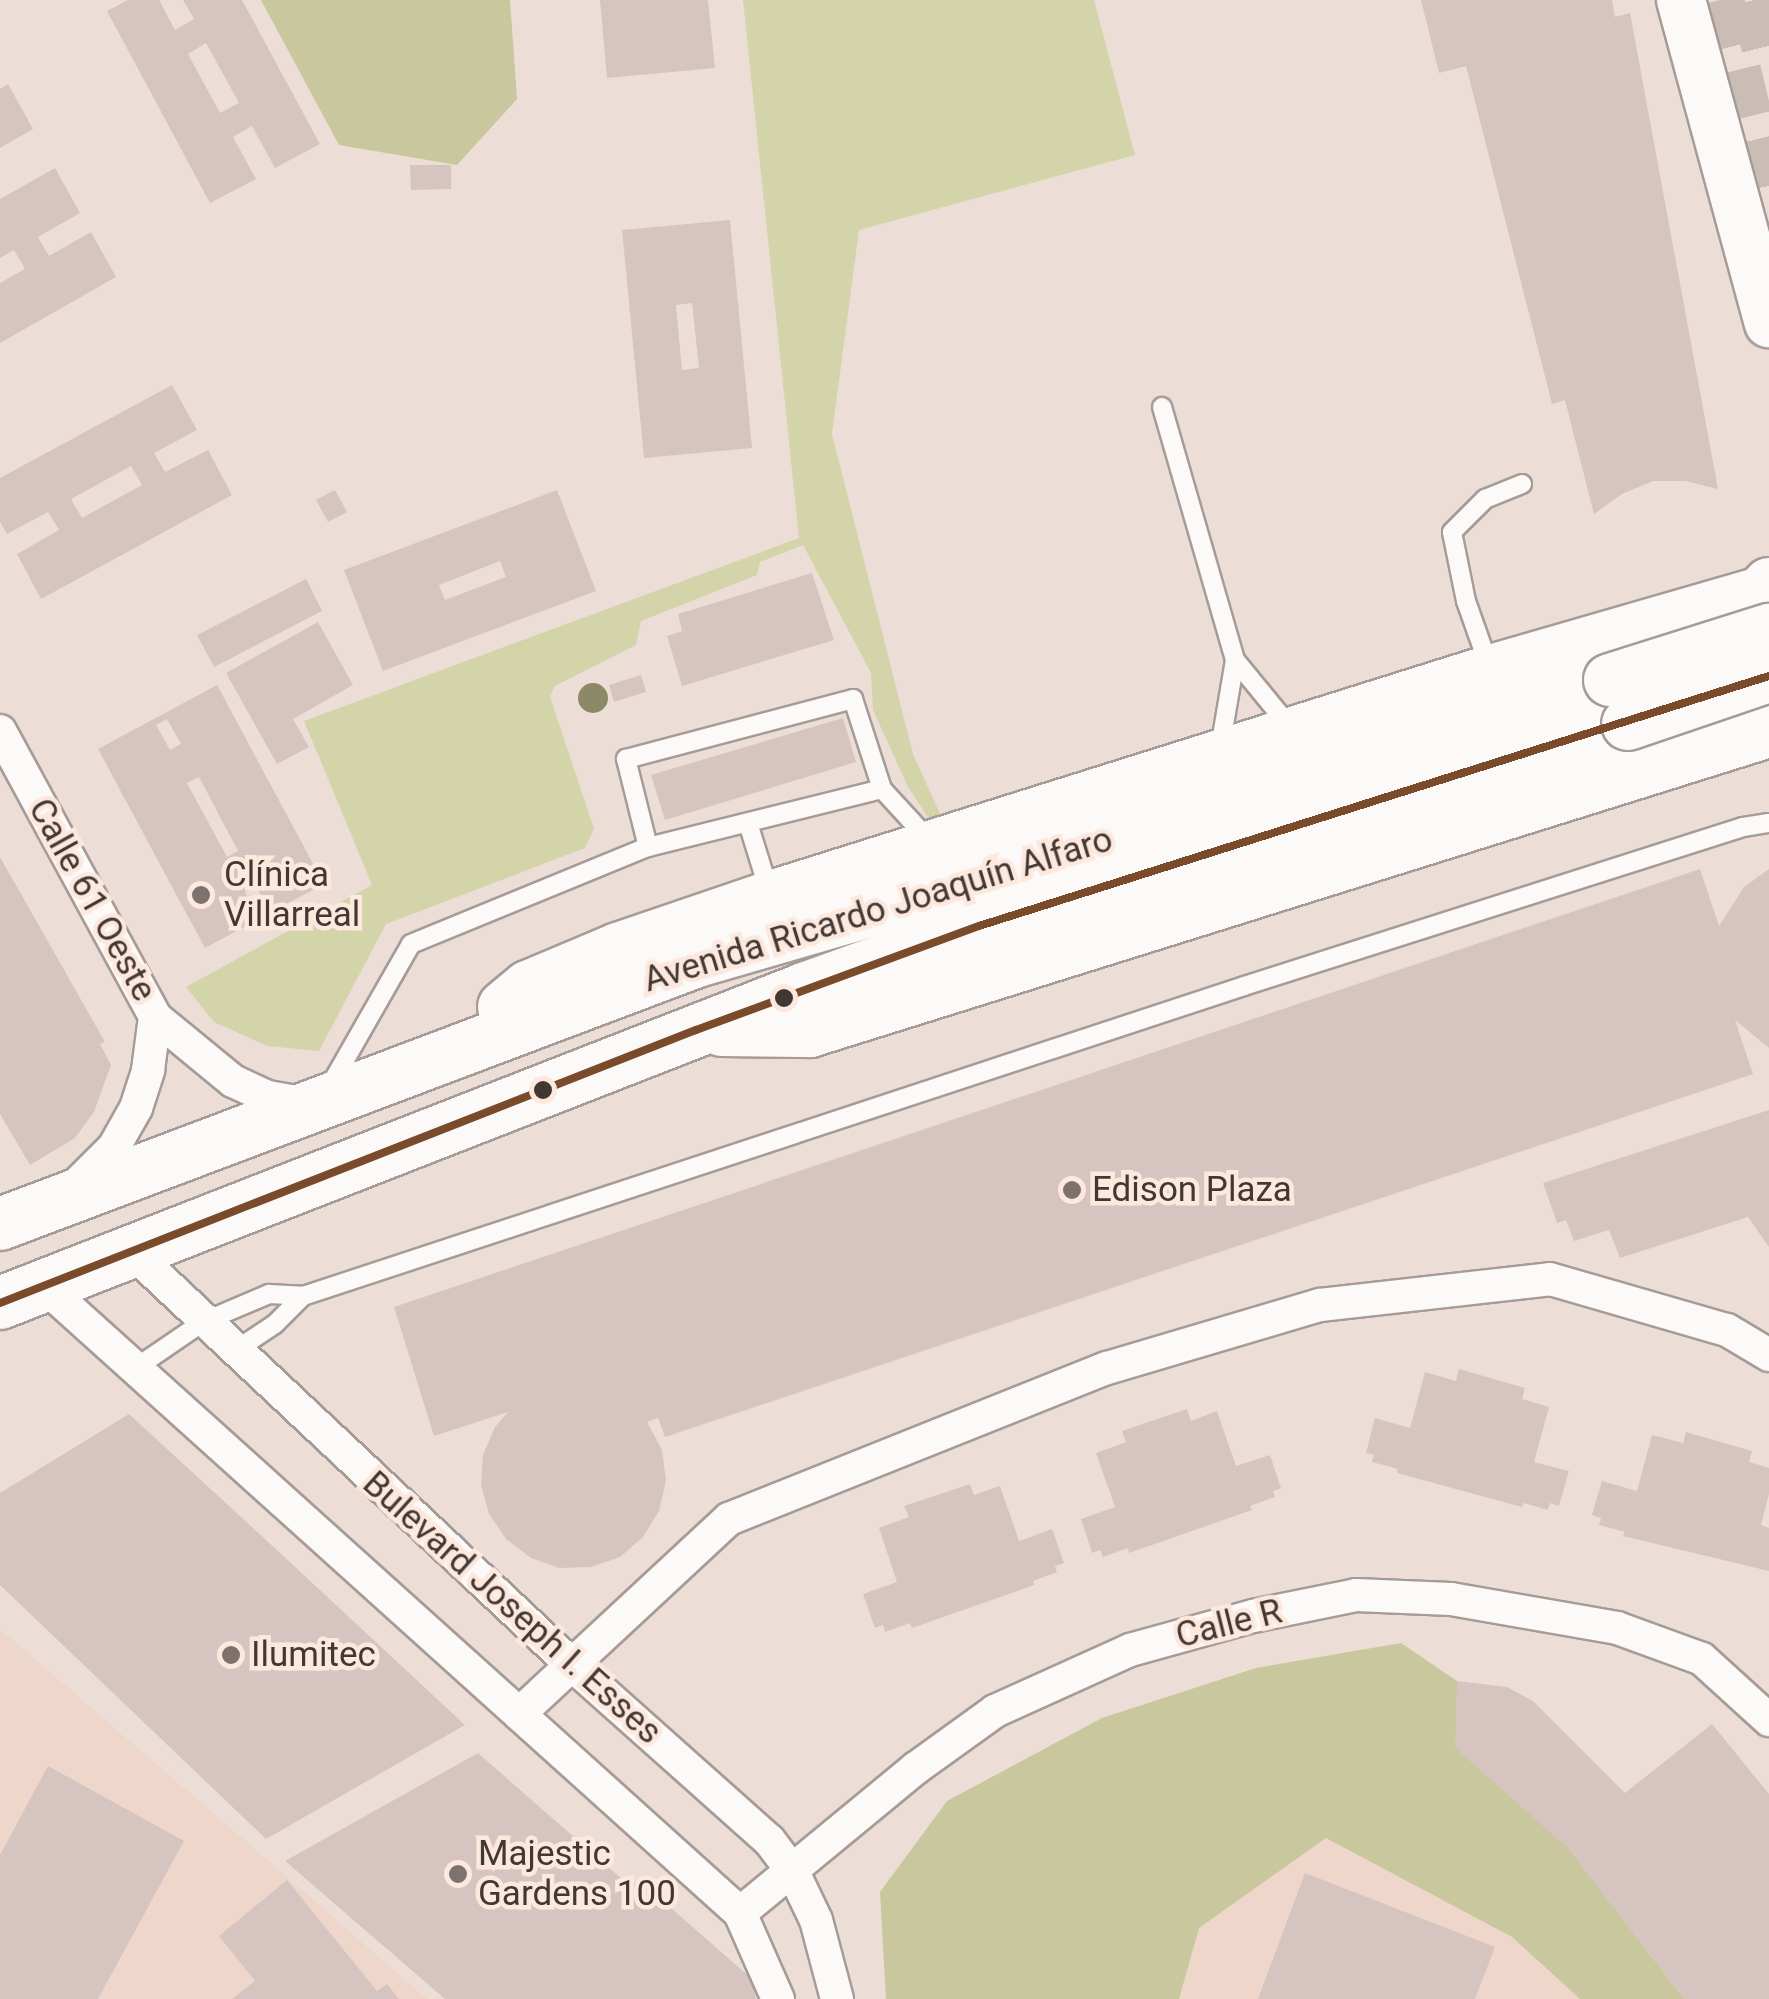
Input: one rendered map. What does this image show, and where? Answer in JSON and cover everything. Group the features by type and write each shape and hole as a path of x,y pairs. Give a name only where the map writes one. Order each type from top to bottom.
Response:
{"main road":[{"path":"1681,0 1769,324"},
{"path":"446,1056 528,988 618,950 771,898 1491,672 1605,683 1761,594 1769,584"},
{"name":"Avenida Ricardo Joaquín Alfaro","path":"0,1224 696,961 999,874 1769,630"},
{"path":"1605,683 1613,652 1640,668 1656,694 1660,725 1648,754 1624,775"},
{"name":"Avenida Ricardo Joaquín Alfaro","path":"22,1295 696,1030 979,926 1605,683 1769,676"},
{"path":"696,1030 810,1032 1769,731"}],"street":[{"name":"Calle 61 Oeste","path":"0,731 155,1016 232,1081 268,1097 319,1106"},
{"name":"Calle 61 Oeste","path":"50,1204 88,1178 136,1108 148,1070 155,1016"},
{"name":"Bulevard Joseph I. Esses","path":"131,1251 233,1352 570,1663 769,1840 792,1870 816,1920 837,1999"},
{"path":"519,1714 729,1519 1107,1368 1320,1305 1550,1279 1727,1330 1769,1354"},
{"name":"Bulevard Joseph I. Esses","path":"22,1295 136,1368 740,1913 778,1999"},
{"name":"Calle R","path":"740,1913 916,1768 995,1712 1130,1650 1253,1616 1356,1594 1450,1599 1617,1628 1702,1659 1769,1720"}],"lane":[{"path":"1162,407 1236,660 1295,732"},
{"path":"1491,672 1466,601 1452,532 1485,499 1522,484"},
{"path":"1218,756 1236,660"},
{"path":"648,847 626,758 853,699 882,789 935,847"},
{"path":"319,1106 411,944 648,847 882,789"},
{"path":"748,822 771,898"},
{"path":"136,1368 203,1322 269,1294 303,1296 1206,998 1744,827 1769,823"},
{"path":"233,1352 276,1324 303,1296"}],"shaded area":[{"path":"0,1629 277,1868 427,1999 0,1999"},
{"path":"1326,1838 1512,1937 1580,1999 1179,1999 1199,1928"}],"green space":[{"path":"261,0 510,0 517,99 457,165 339,145"},
{"path":"743,0 1094,0 1135,155 859,230 832,434 913,754 941,816 929,819 908,787 873,710 871,673 803,545 760,562 757,575 641,621 636,645 555,686 550,697 594,829 585,848 386,924 319,1051 267,1046 214,1022 186,987 372,885 304,721 799,538"},
{"path":"1401,1643 1457,1681 1571,1851 1684,1999 1580,1999 1512,1937 1326,1838 1199,1928 1179,1999 886,1999 880,1892 947,1801 1102,1718 1256,1668"}],"building":[{"path":"128,0 159,0 175,30 194,19 183,0 242,0 320,144 275,168 252,126 233,137 256,179 210,203 107,11","holes":["206,43 239,103 220,113 188,54"]},
{"path":"600,0 708,0 715,68 607,78"},
{"path":"1421,0 1612,0 1615,17 1630,13 1718,489 1686,481 1653,481 1622,494 1594,514 1565,400 1552,404 1466,66 1439,73"},
{"path":"8,84 33,129 0,148 0,89"},
{"path":"410,165 451,165 451,189 411,190"},
{"path":"55,168 80,213 38,237 49,256 91,232 116,277 0,343 0,283 25,269 14,250 0,258 0,199"},
{"path":"730,220 752,448 644,458 622,230","holes":["692,303 699,368 682,370 676,305"]},
{"path":"172,385 197,430 154,453 165,472 208,450 232,495 41,599 17,554 59,530 48,512 7,534 0,522 0,478","holes":["131,466 142,485 82,518 71,499"]},
{"path":"335,490 347,512 328,522 316,500"},
{"path":"557,490 596,591 383,671 344,570","holes":["500,561 506,577 445,600 439,585"]},
{"path":"812,573 834,640 682,686 667,636 682,631 678,614"},
{"path":"306,579 322,611 214,667 197,635"},
{"path":"318,622 353,685 293,719 309,747 277,764 226,673"},
{"path":"641,675 646,692 614,702 609,685"},
{"path":"217,685 324,884 205,948 98,749","holes":["167,719 181,744 170,750 156,725","199,777 238,851 227,857 187,783","256,886 269,910 257,915 245,892"]},
{"path":"843,718 856,762 665,820 651,775"},
{"path":"0,857 105,1042 100,1044 111,1065 94,1112 75,1138 30,1165 0,1114"},
{"name":"Edison Plaza","path":"1700,869 1719,926 1744,887 1769,869 1769,1048 1735,1020 1753,1074 665,1437 658,1418 647,1422 662,1450 666,1480 659,1511 643,1537 620,1557 591,1567 559,1568 531,1558 506,1539 489,1514 481,1485 483,1455 495,1427 508,1412 434,1436 394,1307"},
{"path":"1769,1110 1769,1247 1748,1217 1620,1258 1609,1230 1574,1241 1566,1220 1557,1223 1543,1183"},
{"path":"1459,1369 1525,1388 1522,1399 1549,1407 1534,1462 1569,1471 1559,1506 1550,1503 1548,1510 1524,1503 1522,1507 1397,1473 1398,1469 1372,1462 1374,1455 1366,1453 1375,1418 1410,1428 1425,1372 1456,1381"},
{"path":"1187,1409 1191,1421 1217,1411 1236,1466 1270,1455 1281,1488 1273,1491 1275,1497 1250,1506 1252,1510 1129,1553 1128,1548 1103,1557 1100,1550 1092,1553 1081,1519 1115,1507 1096,1453 1126,1442 1122,1431"},
{"name":"Ilumitec","path":"129,1414 465,1725 266,1839 0,1585 0,1493"},
{"path":"1686,1432 1752,1451 1749,1462 1769,1468 1769,1494 1761,1525 1769,1528 1769,1571 1623,1536 1625,1532 1599,1525 1601,1518 1592,1515 1602,1481 1637,1491 1652,1435 1683,1443"},
{"path":"970,1484 974,1495 1000,1486 1019,1541 1052,1529 1064,1563 1055,1566 1057,1572 1033,1581 1034,1585 912,1628 910,1623 885,1632 883,1625 875,1628 863,1594 897,1582 879,1528 909,1517 904,1506"},
{"path":"1457,1681 1507,1687 1533,1701 1625,1793 1712,1724 1769,1794 1769,1999 1684,1999 1571,1851 1455,1748"},
{"name":"Majestic Gardens 100","path":"478,1753 631,1887 638,1879 752,1979 756,1999 445,1999 285,1861"},
{"path":"48,1766 184,1841 98,1999 0,1999 0,1855"},
{"path":"1305,1873 1495,1947 1475,1999 1258,1999"},
{"path":"287,1880 377,1991 387,1984 399,1999 232,1999 255,1981 219,1936"}],"tunnel":[{"path":"1720,0 1769,204"},
{"path":"1754,0 1769,61"}],"transit line":[{"path":"0,1303 696,1030 979,926 1769,676"}],"place":[{"name":"Clínica Villarreal","path":"201,895"},
{"name":"Edison Plaza","path":"1072,1190"},
{"name":"Ilumitec","path":"231,1655"},
{"name":"Majestic Gardens 100","path":"458,1874"}]}
